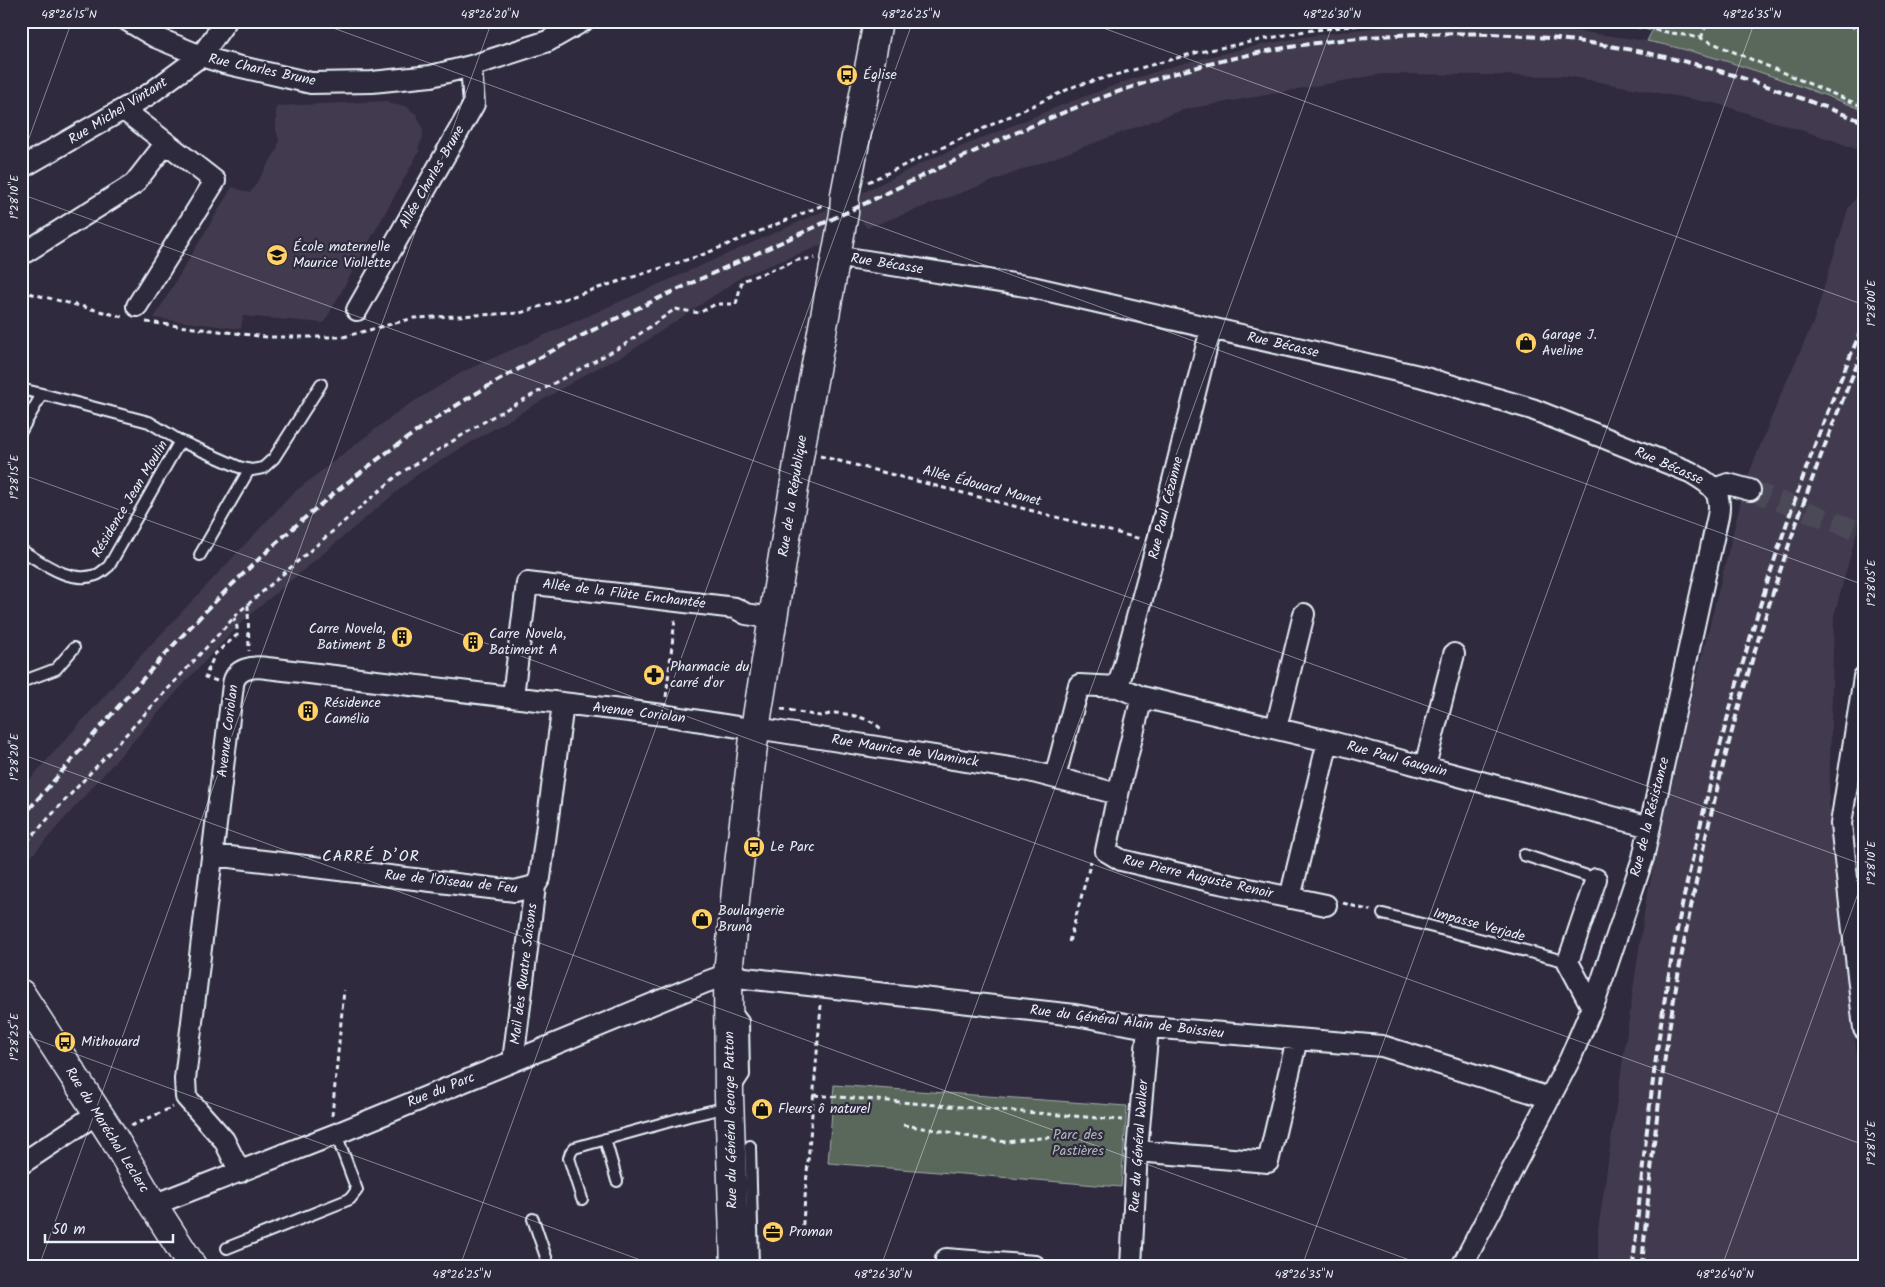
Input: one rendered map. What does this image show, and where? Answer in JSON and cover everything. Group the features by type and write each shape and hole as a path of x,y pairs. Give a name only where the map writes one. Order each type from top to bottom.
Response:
{"main road":[{"name":"Rue de la République","path":"728,974 756,717 800,451 878,21"},
{"name":"Rue du Général George Patton","path":"728,974 729,1102 735,1266"},
{"name":"Rue du Maréchal Leclerc","path":"21,994 105,1124 192,1266"}],"street":[{"name":"Rue Charles Brune","path":"128,21 155,37 201,56 311,83 382,81 432,76 471,66 548,41 583,21"},
{"name":"Rue Michel Vintant","path":"21,168 148,95 201,56 226,21"},
{"name":"Allée Charles Brune","path":"357,310 474,104 471,66"},
{"path":"124,110 215,181 135,315"},
{"path":"21,255 134,184 166,142"},
{"name":"Rue Bécasse","path":"836,256 1032,287 1420,376 1532,409 1690,472 1714,489"},
{"name":"Rue Paul Cézanne","path":"1118,687 1158,544 1211,329"},
{"path":"1714,489 1728,484 1750,490"},
{"name":"Rue de la Résistance","path":"1462,1266 1570,1059 1592,1007 1643,858 1718,516 1719,501 1714,489"},
{"name":"Allée de la Flûte Enchantée","path":"513,696 527,583 735,608 746,614 773,618"},
{"path":"1276,728 1304,614"},
{"path":"1425,766 1454,654"},
{"name":"Avenue Coriolan","path":"186,1097 185,1080 232,685 236,675 245,668 260,667 664,715 756,717"},
{"path":"1864,677 1840,824 1864,1029"},
{"name":"Rue Paul Gauguin","path":"1062,780 1079,685 1118,687 1142,697 1328,741 1650,827"},
{"name":"Rue Pierre Auguste Renoir","path":"1142,697 1106,851 1121,860 1326,905"},
{"name":"Rue de l'Oiseau de Feu","path":"213,855 515,891 535,886 540,878 563,704"},
{"name":"Rue Maurice de Vlaminck","path":"756,717 769,730 1062,780 1118,794"},
{"name":"Rue Pierre Auguste Renoir","path":"1290,898 1328,741"},
{"path":"1592,1007 1568,962 1596,879"},
{"name":"Mail des Quatre Saisons","path":"513,1061 535,886"},
{"name":"Rue du Général Alain de Boissieu","path":"728,974 745,978 1075,1015 1148,1027 1382,1046 1550,1098"},
{"name":"Rue du Parc","path":"153,1205 336,1134 654,1002 728,974"},
{"name":"Rue du Général Walker","path":"1131,1266 1137,1152 1148,1027"},
{"path":"1137,1152 1268,1162 1297,1039"},
{"path":"186,1097 224,1140 240,1172"},
{"path":"21,1164 105,1124"},
{"path":"946,1259 1035,1266"}],"lane":[{"path":"200,555 249,470 263,468 274,458 321,384"},
{"name":"Résidence Jean Moulin","path":"21,389 149,422 180,441 249,470"},
{"path":"21,432 42,394"},
{"name":"Résidence Jean Moulin","path":"21,550 61,573 76,577 96,575 109,566 180,441"},
{"path":"21,682 56,669 74,648"},
{"path":"1524,855 1596,879"},
{"name":"Impasse Verjade","path":"1383,914 1568,962"},
{"path":"582,1198 569,1158 570,1152 574,1148 689,1116 729,1102"},
{"path":"227,1248 350,1199 357,1190 336,1134"},
{"path":"605,1140 617,1181"},
{"path":"750,1146 753,1266"},
{"path":"532,1219 549,1266"}],"path":[{"path":"21,291 135,315 267,337 343,337 414,318 520,312 702,255 845,196 858,187 1075,86 1195,52 1305,31 1397,21"},
{"path":"1583,21 1627,25 1701,38 1864,107"},
{"path":"1701,38 1708,21"},
{"path":"1842,21 1864,33"},
{"path":"21,848 248,604 399,474 492,417 624,345 675,309 700,313 716,304 736,304 742,281 798,260 836,256"},
{"name":"Allée Édouard Manet","path":"800,451 1158,544"},
{"path":"664,715 677,600"},
{"path":"248,604 248,640"},
{"path":"232,685 205,677 215,654 237,634 234,618"},
{"path":"756,717 823,716 833,713 868,720 878,726 886,735 889,749"},
{"path":"1069,942 1093,852 1106,851"},
{"path":"1326,905 1332,899 1383,914"},
{"path":"802,1234 823,987"},
{"path":"336,1134 331,1112 344,990"},
{"path":"814,1095 1099,1117 1140,1123"},
{"path":"105,1124 175,1106 186,1097"},
{"path":"902,1125 1008,1142 1063,1137"}],"shaded area":[{"path":"1446,23 1510,24 1576,31 1647,41 1705,54 1767,74 1864,110 1864,152 1718,104 1567,76 1382,74 1182,110 867,228 859,218 862,193 926,161 1123,82 1184,63 1246,48 1309,36 1387,26"},
{"name":"École maternelle Maurice Viollette","path":"388,101 389,104 406,106 417,115 423,130 423,138 418,148 420,150 324,323 243,316 241,329 154,318 232,187 250,193 277,150 279,141 276,129 276,106"},
{"path":"1864,186 1864,505 1834,616 1829,802 1864,1120 1864,1266 1598,1266 1598,1230 1646,901 1689,707 1746,481 1781,394 1813,323 1848,209"},
{"path":"828,209 822,245 745,275 628,353 588,373 418,474 245,619 189,678 21,868 21,789 134,663 293,493 400,410 464,371"}],"green space":[{"path":"1657,21 1864,21 1864,110 1730,62 1647,41"},
{"name":"Parc des Pastières","path":"834,1085 1127,1106 1121,1187 828,1163"}],"tunnel":[{"path":"1750,490 1864,533"}],"railway":[{"path":"21,818 156,664 241,576 332,495 429,423 478,392 528,364 632,311 843,214 957,159 1113,94 1153,80 1217,62 1281,49 1346,39 1412,34 1478,34 1544,38 1609,46 1674,59 1746,79 1864,122"},
{"path":"1633,1266 1648,1122 1662,1015 1689,873 1708,795 1745,656 1780,544 1819,433 1864,324"},
{"path":"1642,1266 1656,1129 1675,992 1692,902 1724,760 1764,620 1787,551 1811,483 1864,348"}],"place":[{"name":"Église","path":"847,75"},
{"name":"École maternelle Maurice Viollette","path":"277,255"},
{"name":"Garage J. Aveline","path":"1526,343"},
{"name":"Carre Novela, Batiment B","path":"402,637"},
{"name":"Carre Novela, Batiment A","path":"473,642"},
{"name":"Pharmacie du carré d'or","path":"654,675"},
{"name":"Résidence Camélia","path":"308,711"},
{"name":"Le Parc","path":"754,847"},
{"name":"Boulangerie Bruna","path":"702,919"},
{"name":"Mithouard","path":"65,1042"},
{"name":"Fleurs ô naturel","path":"762,1109"},
{"name":"Proman","path":"773,1232"}],"district":[{"name":"CARRÉ D’OR","path":"371,856"}]}
